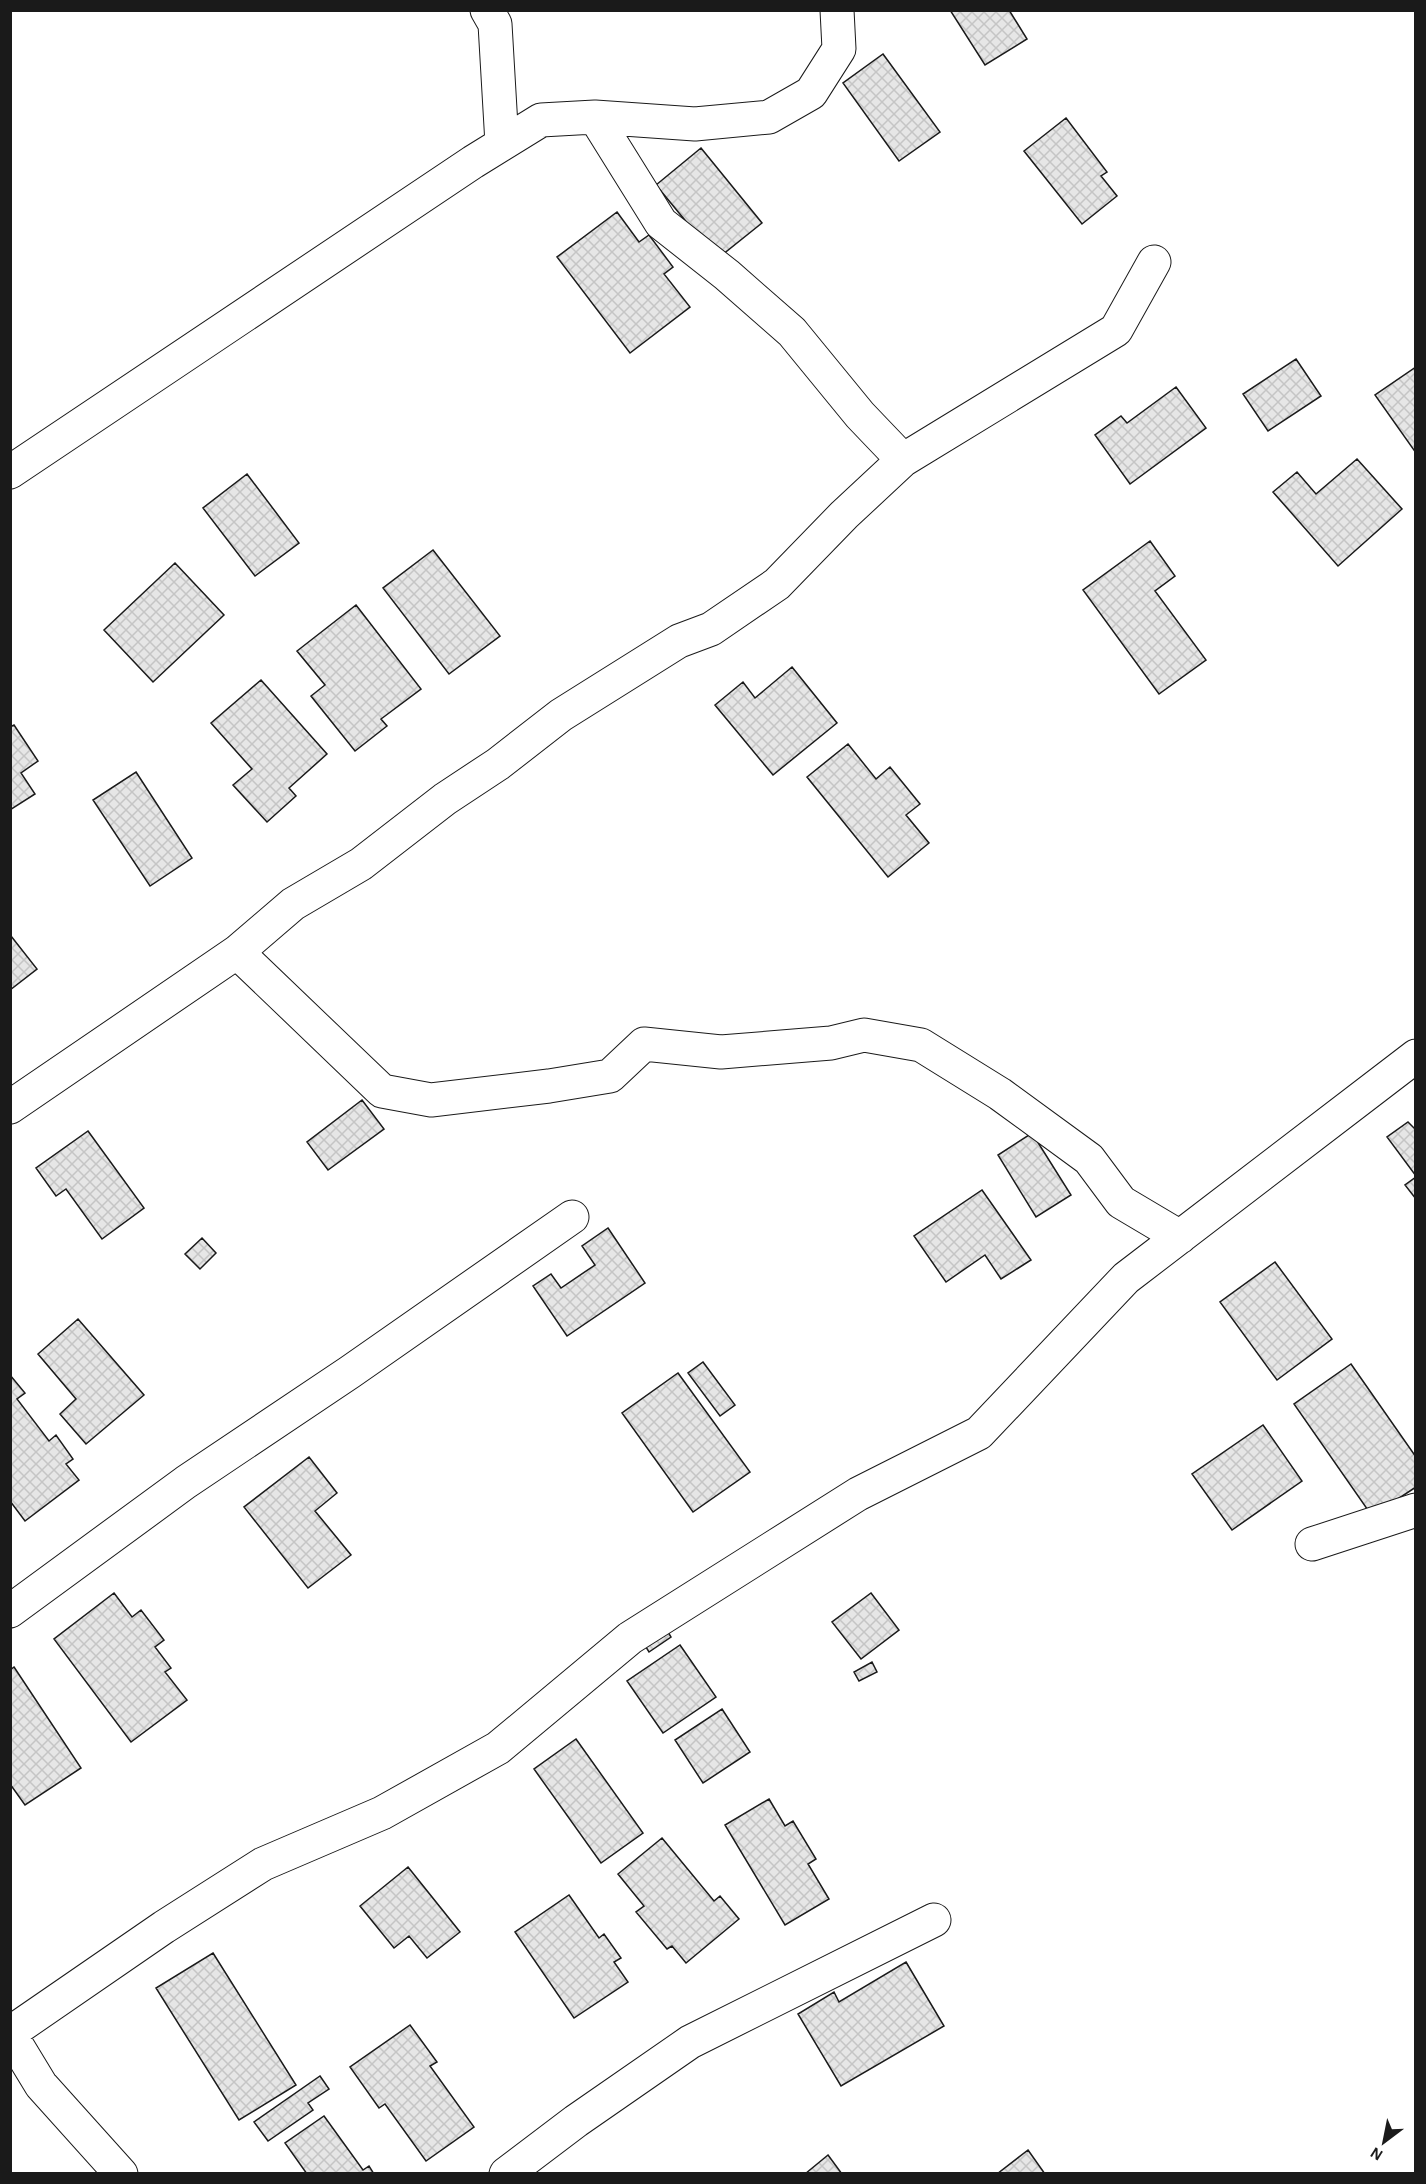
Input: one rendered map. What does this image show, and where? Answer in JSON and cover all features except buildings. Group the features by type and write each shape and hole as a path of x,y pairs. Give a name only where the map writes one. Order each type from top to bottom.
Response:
{"street":[{"path":"487,10 495,24 502,144"},
{"path":"10,472 541,120 595,117 695,124 769,117 811,93 839,49 837,10"},
{"path":"595,117 661,224 727,275 792,332 860,415 903,460"},
{"path":"10,1107 237,952 293,904 361,864 444,799 498,764 561,715 679,641 711,629 777,584 844,515 903,460 1116,330 1154,262"},
{"path":"237,952 382,1091 431,1100 549,1086 610,1076 644,1044 721,1052 831,1043 864,1035 921,1045 1000,1094 1089,1159 1121,1202 1180,1237"},
{"path":"120,2174 41,2085 10,2034 164,1927 263,1864 382,1813 498,1748 630,1638 858,1494 979,1433 1126,1278 1416,1056"},
{"path":"10,1611 186,1482 350,1372 572,1217"},
{"path":"1312,1544 1416,1510"},
{"path":"506,2174 576,2121 690,2043 934,1920"}]}
